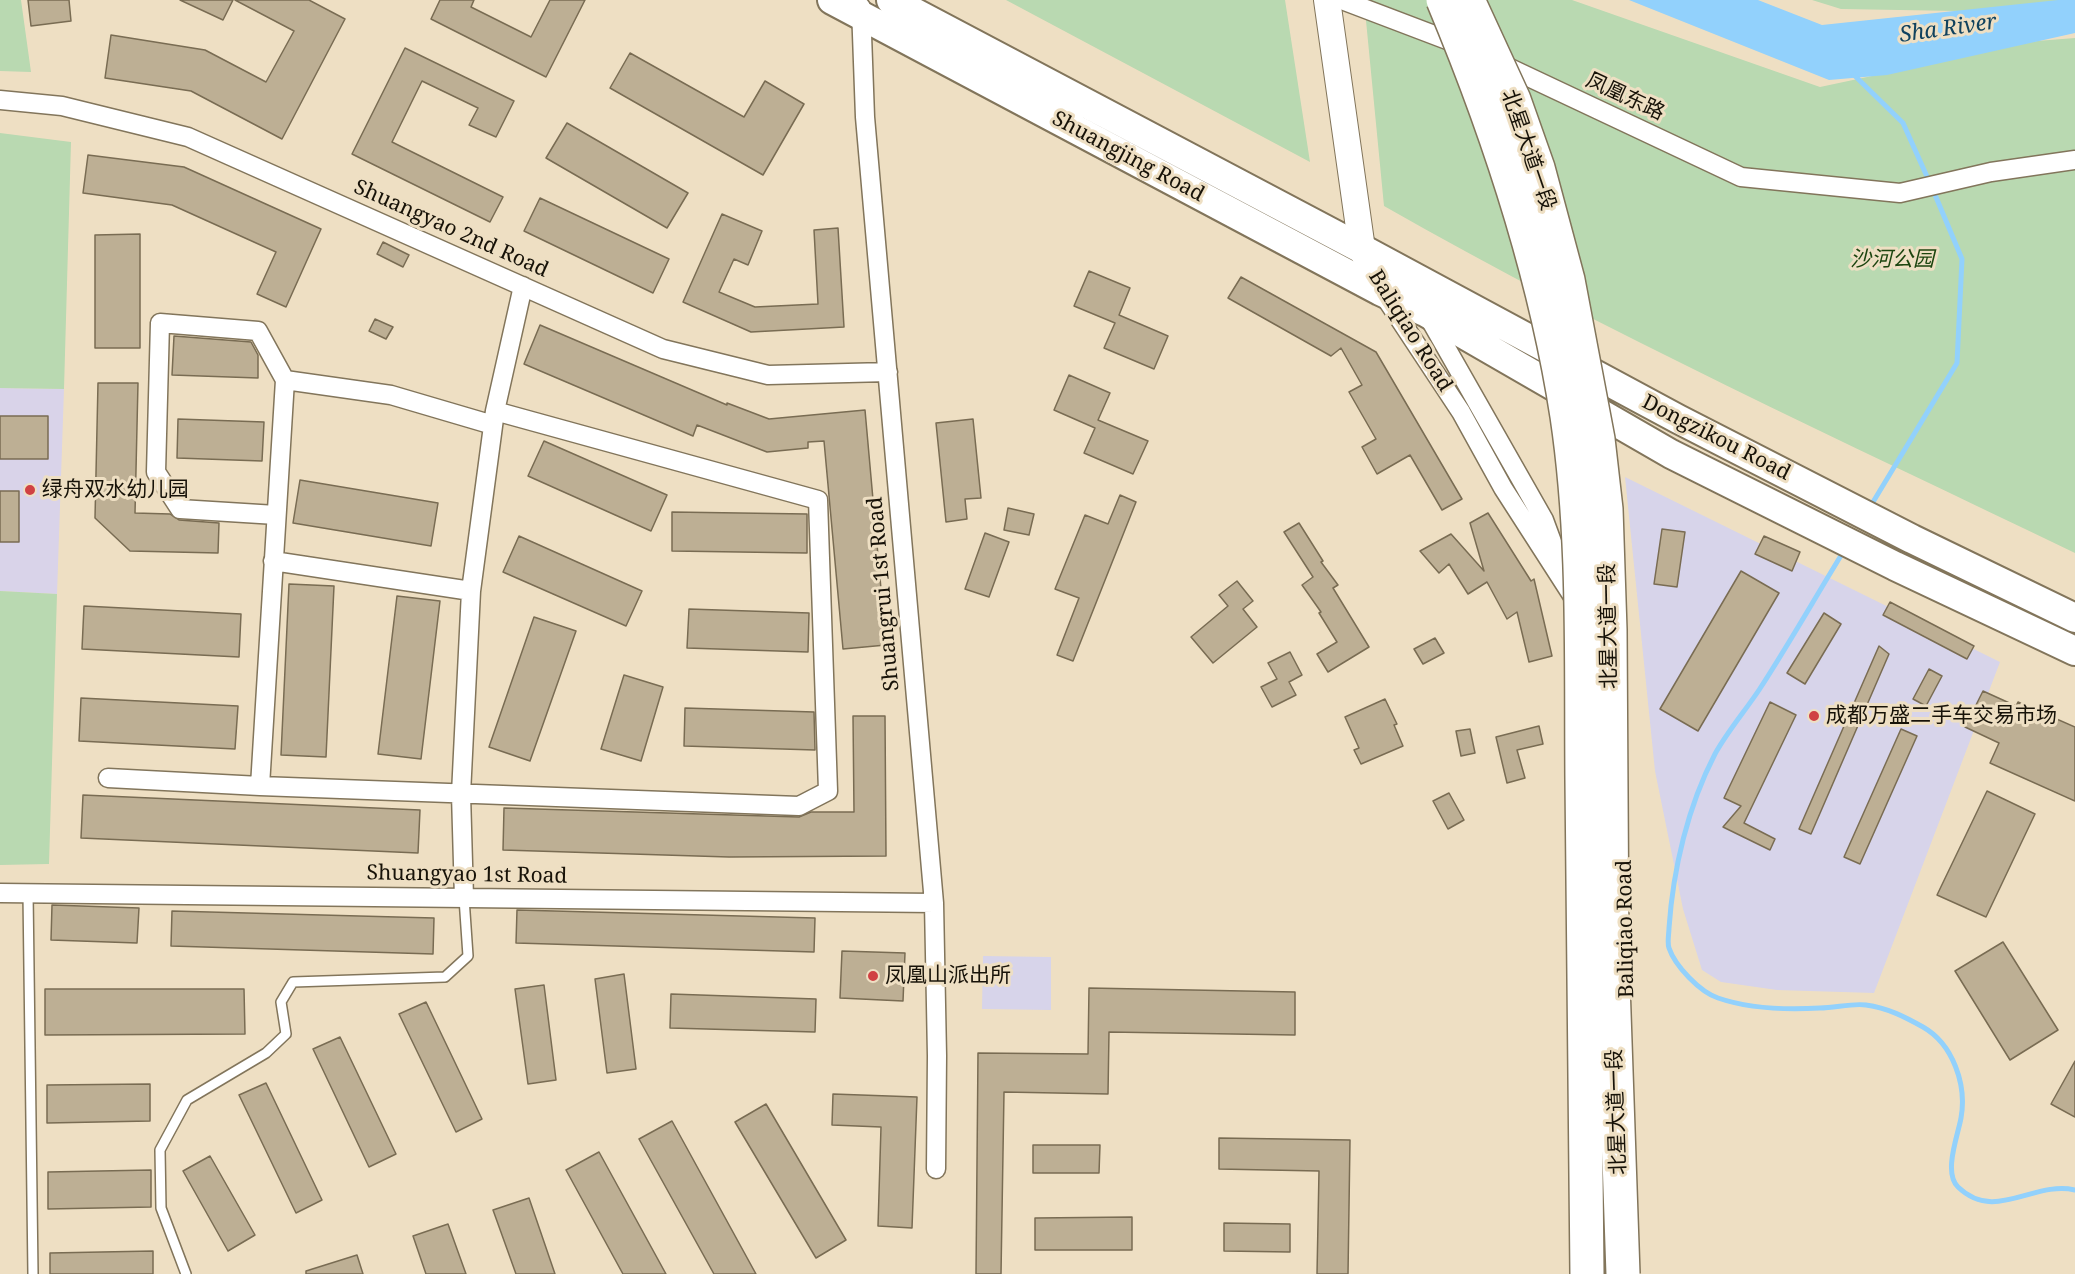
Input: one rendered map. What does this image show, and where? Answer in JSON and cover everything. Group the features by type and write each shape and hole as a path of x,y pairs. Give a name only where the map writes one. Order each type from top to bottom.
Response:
{"highway":[{"name":"北星大道一段","path":"1443,0 1473,72 1528,237 1545,304 1568,428 1576,499 1581,613 1585,1274"},
{"name":"北星大道一段","path":"1468,0 1514,100 1538,168 1568,280 1598,439 1606,509 1610,619 1612,955 1623,1274"}],"main road":[{"name":"Shuangjing Road","path":"832,0 861,8 1380,291 1425,312"},
{"name":"Shuangjing Road","path":"891,0 1362,249"},
{"name":"Baliqiao Road","path":"1327,0 1362,249 1380,291"},
{"name":"Dongzikou Road","path":"1362,249 1678,419 1912,539 2075,618"},
{"name":"Dongzikou Road","path":"1425,312 1671,454 1895,566 2075,651"}],"street":[{"name":"凤凰东路","path":"1342,0 1456,43 1741,177 1900,193 1990,172 2075,160"},
{"name":"Shuangrui 1st Road","path":"861,8 865,117 934,903 937,1056 936,1169"},
{"name":"Shuangyao 2nd Road","path":"0,100 62,106 188,137 663,349 768,375 888,372"},
{"path":"464,898 460,794 471,591 494,418 523,286"},
{"name":"Baliqiao Road","path":"1380,291 1461,412 1503,488 1598,635 1616,702 1624,750 1630,1274"},
{"name":"Baliqiao Road","path":"1425,312 1544,520 1591,640 1595,673 1607,1039 1608,1274"},
{"path":"260,786 285,380 258,331 160,323 156,472 180,509 276,516"},
{"path":"108,778 260,786 799,806 828,790 818,500 391,394 285,380"},
{"path":"273,561 471,591"},
{"name":"Baliqiao Road","path":"1572,596 1570,709 1567,729 1588,865 1585,1274"},
{"name":"Shuangyao 1st Road","path":"0,892 934,903"}],"lane":[{"path":"28,893 33,1274"},
{"path":"186,1274 161,1208 160,1150 187,1100 266,1053 286,1034 281,1002 292,982 445,977 468,956 464,898"}],"shaded area":[{"name":"绿舟双水幼儿园","path":"0,388 64,389 57,594 0,591"},
{"name":"成都万盛二手车交易市场","path":"1625,477 2000,662 1874,993 1777,990 1721,982 1702,970 1683,909 1655,771"},
{"path":"983,956 1051,957 1051,1010 982,1009"}],"green space":[{"path":"0,0 21,0 31,72 0,71"},
{"path":"1006,0 1285,0 1310,162"},
{"name":"沙河公园","path":"1364,0 1572,0 1820,87 2037,41 2075,38 2075,553 1640,343 1468,253 1384,206"},
{"path":"1812,0 2075,0 2075,13 1841,9"},
{"path":"0,133 71,142 64,389 0,388"},
{"path":"0,591 57,594 49,864 0,865"}],"water":[{"name":"Sha River","path":"1629,0 1758,0 1822,25 2075,0 2075,33 1887,75 1829,80"}],"building":[{"path":"28,0 69,0 71,21 31,26"},
{"path":"180,0 233,0 223,20"},
{"path":"235,0 309,0 345,19 282,139 191,91 105,78 111,35 205,50 266,82 294,31"},
{"path":"440,0 474,0 471,7 531,37 550,0 585,0 546,77 431,19"},
{"path":"405,48 514,101 496,137 469,125 478,108 422,81 392,142 503,197 490,222 352,154"},
{"path":"630,53 744,117 765,81 804,104 763,175 610,88"},
{"path":"567,123 688,193 667,228 546,158"},
{"path":"88,155 184,167 321,229 286,307 257,294 276,252 172,205 83,193"},
{"path":"540,198 669,259 653,293 524,231"},
{"path":"722,214 762,231 748,265 734,259 719,292 755,307 818,304 814,230 838,228 844,327 751,332 683,302"},
{"path":"140,234 140,348 95,348 95,235"},
{"path":"383,242 409,255 403,267 377,254"},
{"path":"1089,271 1130,288 1119,315 1168,336 1154,369 1104,348 1115,323 1074,306"},
{"path":"1241,277 1376,352 1462,499 1442,510 1410,455 1377,474 1362,447 1376,439 1349,392 1362,385 1341,348 1331,356 1228,298"},
{"path":"375,319 393,327 386,339 369,331"},
{"path":"540,325 727,405 727,403 769,419 865,410 886,645 843,649 824,441 808,442 808,448 767,452 697,425 693,436 524,364"},
{"path":"174,336 251,342 258,355 258,378 172,375"},
{"path":"1069,375 1110,393 1098,420 1148,441 1133,474 1084,453 1095,428 1054,410"},
{"path":"98,383 138,383 135,513 170,514 179,520 219,523 218,553 130,551 95,518"},
{"path":"0,416 48,416 48,459 0,459"},
{"path":"178,419 264,422 262,461 177,458"},
{"path":"973,419 981,498 965,499 967,519 946,522 936,423"},
{"path":"544,441 667,495 651,531 528,476"},
{"path":"300,480 438,503 431,546 293,523"},
{"path":"0,491 19,491 19,542 0,542"},
{"path":"1120,495 1136,502 1073,661 1057,655 1079,598 1055,589 1085,515 1108,524"},
{"path":"1008,508 1034,514 1029,535 1004,530"},
{"path":"672,512 807,514 807,553 672,551"},
{"path":"1488,513 1531,581 1534,579 1552,656 1529,662 1517,612 1507,619 1487,582 1468,594 1449,564 1439,573 1420,551 1451,534 1484,571 1470,523"},
{"path":"1299,523 1323,561 1321,562 1338,585 1333,588 1369,647 1328,672 1317,654 1337,642 1319,613 1321,612 1302,585 1313,577 1284,532"},
{"path":"1662,529 1685,532 1677,587 1654,584"},
{"path":"985,533 1009,542 989,597 965,589"},
{"path":"519,536 642,591 626,626 503,572"},
{"path":"1764,536 1800,552 1792,571 1755,554"},
{"path":"1741,571 1779,593 1698,731 1660,709"},
{"path":"1237,581 1253,601 1243,609 1257,627 1213,663 1191,637 1228,606 1219,595"},
{"path":"289,584 334,586 326,757 281,755"},
{"path":"397,596 440,601 421,759 378,754"},
{"path":"1890,602 1974,646 1967,659 1883,615"},
{"path":"84,606 241,614 239,657 82,649"},
{"path":"689,609 809,613 808,652 687,648"},
{"path":"1824,613 1841,624 1805,684 1787,673"},
{"path":"534,617 576,631 530,761 489,747"},
{"path":"1435,638 1444,653 1423,664 1414,649"},
{"path":"1879,646 1889,654 1811,834 1799,829"},
{"path":"1290,652 1302,675 1289,682 1296,695 1272,707 1261,687 1277,679 1268,663"},
{"path":"1929,669 1942,676 1926,706 1913,699"},
{"path":"624,675 663,687 641,761 601,749"},
{"path":"1983,691 2016,706 2018,702 2075,727 2075,801 1990,763 1999,743 1965,727"},
{"path":"81,698 238,706 235,749 79,741"},
{"path":"1385,699 1397,724 1394,725 1403,746 1361,764 1354,750 1359,748 1345,717"},
{"path":"1770,702 1796,715 1744,823 1775,839 1770,850 1723,827 1741,806 1724,798"},
{"path":"685,708 814,712 815,750 684,746"},
{"path":"853,716 885,716 886,856 729,857 503,850 504,808 799,817 811,812 854,812"},
{"path":"1539,726 1543,744 1517,750 1525,778 1507,783 1496,737"},
{"path":"1470,729 1475,753 1461,756 1456,731"},
{"path":"1901,729 1917,736 1860,864 1844,857"},
{"path":"1987,791 2035,814 1986,917 1937,895"},
{"path":"1449,793 1464,820 1448,829 1433,801"},
{"path":"83,795 420,810 418,853 81,838"},
{"path":"52,905 139,908 137,943 51,940"},
{"path":"517,910 815,918 814,952 516,943"},
{"path":"172,911 434,918 433,954 171,946"},
{"path":"2003,942 2058,1030 2010,1060 1955,971"},
{"name":"凤凰山派出所","path":"842,951 905,953 903,1001 840,998"},
{"path":"624,974 636,1069 607,1073 595,979"},
{"path":"544,985 556,1080 528,1084 515,989"},
{"path":"1089,988 1295,992 1295,1035 1109,1032 1108,1094 1004,1092 1001,1274 976,1274 978,1053 1088,1054"},
{"path":"45,989 244,989 245,1034 45,1035"},
{"path":"671,994 816,999 815,1032 670,1028"},
{"path":"426,1002 482,1119 456,1132 399,1014"},
{"path":"340,1037 396,1154 369,1167 313,1049"},
{"path":"2075,1061 2075,1117 2051,1104"},
{"path":"266,1083 322,1200 296,1213 239,1095"},
{"path":"150,1084 150,1121 47,1123 47,1085"},
{"path":"833,1094 917,1097 912,1228 878,1226 881,1127 832,1125"},
{"path":"766,1104 846,1240 816,1258 735,1122"},
{"path":"672,1121 756,1274 714,1274 639,1139"},
{"path":"1219,1138 1350,1140 1348,1274 1317,1274 1319,1171 1219,1169"},
{"path":"1033,1145 1100,1145 1099,1173 1033,1173"},
{"path":"599,1152 666,1274 623,1274 566,1170"},
{"path":"210,1156 255,1235 228,1251 183,1171"},
{"path":"151,1170 151,1207 48,1209 48,1172"},
{"path":"529,1198 555,1274 516,1274 493,1210"},
{"path":"1132,1217 1132,1250 1035,1250 1035,1218"},
{"path":"1224,1223 1290,1224 1290,1252 1224,1251"},
{"path":"448,1224 466,1274 426,1274 413,1236"},
{"path":"153,1251 153,1274 50,1274 50,1253"},
{"path":"357,1255 363,1274 306,1274 306,1271"}],"waterway":[{"path":"1853,74 1903,123 1929,181"},
{"path":"1870,507 1957,363 1962,259 1933,190"},
{"path":"1845,549 1770,673 1715,754 1705,774 1683,838 1678,861 1671,906 1669,948 1689,978 1711,995 1730,1002 1781,1009 1874,1006 1903,1016 1923,1027 1933,1034 1950,1055 1960,1079 1961,1118 1952,1163 1952,1173 1958,1187 1972,1197 1986,1201 2000,1201 2060,1188 2075,1190"}],"place":[{"name":"绿舟双水幼儿园","path":"30,490"},
{"name":"成都万盛二手车交易市场","path":"1814,716"},
{"name":"凤凰山派出所","path":"873,976"}]}
